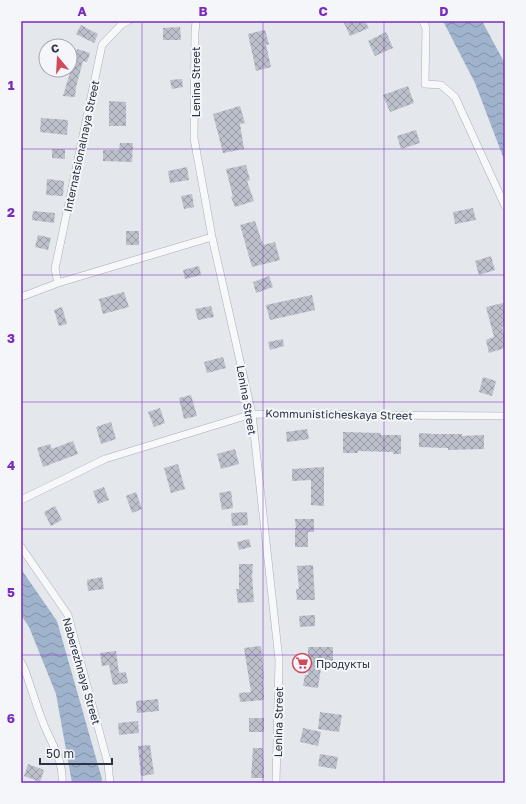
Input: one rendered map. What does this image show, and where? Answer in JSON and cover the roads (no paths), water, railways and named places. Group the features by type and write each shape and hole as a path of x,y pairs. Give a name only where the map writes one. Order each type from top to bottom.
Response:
{"street":[{"name":"Internatsionalnaya Street","path":"58,283 55,269 102,45 122,24 128,21"},
{"name":"Lenina Street","path":"196,21 194,138 212,237 252,414 279,660 276,783"},
{"path":"423,21 426,28 425,84 441,85 455,97 505,206"},
{"path":"21,297 58,283 212,237"},
{"name":"Kommunisticheskaya Street","path":"21,500 106,459 252,414 505,416"},
{"name":"Naberezhnaya Street","path":"21,547 68,615 108,764 110,783"},
{"path":"21,662 45,726 59,757 62,783"}],"water":[{"path":"443,21 482,21 505,64 505,162 475,83"},
{"path":"21,569 57,621 102,779 101,783 72,783 56,694 29,627 21,615"}],"place":[{"name":"Продукты","path":"302,663"}]}
